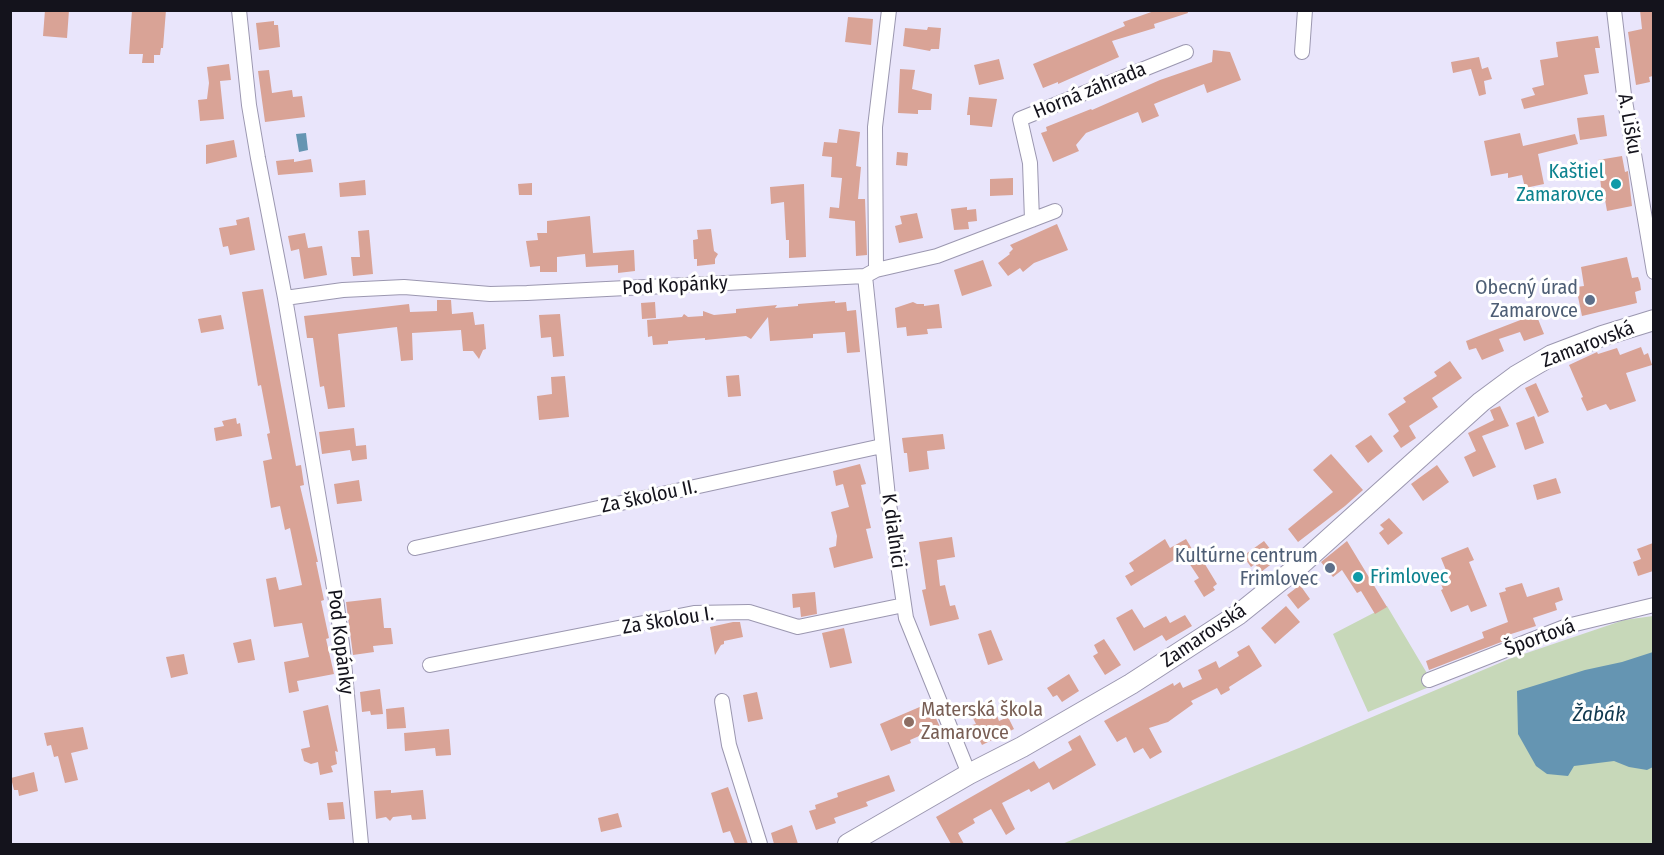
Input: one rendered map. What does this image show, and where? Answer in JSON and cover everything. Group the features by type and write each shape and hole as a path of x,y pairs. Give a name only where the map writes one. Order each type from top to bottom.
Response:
{"main road":[{"name":"Zamarovská","path":"848,844 1131,684 1239,614 1300,565 1481,402 1516,376 1552,355 1653,320"}],"street":[{"name":"Pod Kopánky","path":"239,10 249,105 285,298 337,606 361,844"},
{"name":"K diaľnici","path":"889,10 875,127 870,273 882,446 906,618 969,774"},
{"path":"1302,52 1305,10"},
{"name":"A. Lišku","path":"1614,10 1624,95 1653,272"},
{"name":"Horná záhrada","path":"1032,220 1030,163 1020,119 1186,52"},
{"name":"Pod Kopánky","path":"285,298 343,290 404,287 490,294 527,293 870,273 937,256 1055,211"},
{"name":"Za školou II.","path":"415,548 882,446"},
{"name":"Za školou I.","path":"430,665 694,614 749,612 798,627 904,605"},
{"name":"Športová","path":"1429,680 1567,626 1653,605"},
{"path":"722,701 729,744 760,844"}],"green space":[{"name":"Frimlovec","path":"1387,606 1434,685 1368,712 1333,634"},
{"path":"1653,616 1653,844 1062,844 1299,748 1509,659 1624,620"}],"water":[{"path":"306,133 308,150 299,152 296,134"},
{"name":"Žabák","path":"1653,652 1653,767 1647,770 1629,767 1614,761 1574,766 1568,776 1547,774 1536,766 1518,734 1517,691"}],"building":[{"path":"45,10 69,10 67,38 43,36"},
{"path":"132,10 166,10 163,48 161,48 160,55 154,55 154,63 142,63 143,54 129,54"},
{"path":"1157,10 1187,10 1188,13 1154,24 1155,28 1112,41 1119,57 1058,84 1058,82 1043,88 1033,64 1125,26 1123,22"},
{"path":"1640,10 1652,10 1653,76 1649,77 1650,82 1636,85 1628,32 1642,29"},
{"path":"848,17 873,19 871,45 845,42"},
{"path":"274,21 274,25 278,25 280,47 259,50 256,23"},
{"path":"928,27 941,28 939,49 930,51 903,46 905,28 927,30"},
{"path":"1598,36 1600,48 1595,48 1599,73 1584,75 1588,94 1524,109 1521,99 1535,95 1532,88 1544,85 1540,60 1558,57 1556,42"},
{"path":"1213,50 1230,52 1241,80 1207,93 1204,84 1154,104 1159,116 1142,123 1138,112 1086,133 1076,145 1079,151 1053,162 1041,133 1047,131 1046,127 1092,110 1160,80 1212,62"},
{"path":"1479,57 1482,69 1488,67 1492,79 1484,81 1486,94 1479,96 1471,69 1453,73 1451,62"},
{"path":"999,59 1004,79 979,85 974,65"},
{"path":"229,64 231,80 220,81 224,119 200,121 198,100 207,99 209,83 207,67"},
{"path":"900,69 915,70 912,89 932,94 931,110 918,110 918,114 898,113"},
{"path":"269,70 272,93 292,90 293,97 302,96 305,117 265,122 258,71"},
{"path":"969,97 997,99 992,127 970,125 970,115 967,115"},
{"path":"1604,115 1607,136 1580,140 1577,118"},
{"path":"839,129 860,132 856,166 861,167 858,199 865,199 867,255 856,256 855,221 829,218 830,207 839,208 842,178 831,177 832,157 822,156 824,142 837,143"},
{"path":"1520,133 1523,146 1575,134 1578,144 1538,154 1544,184 1525,188 1522,175 1508,178 1508,173 1491,176 1484,141"},
{"path":"234,140 237,157 206,164 206,145"},
{"path":"897,152 908,153 907,166 896,165"},
{"name":"Kaštiel Zamarovce","path":"1622,156 1625,172 1628,171 1632,206 1607,211 1604,194 1602,195 1598,160"},
{"path":"294,159 294,162 311,159 313,172 278,175 276,161"},
{"path":"1013,178 1013,195 990,196 990,179"},
{"path":"365,180 366,195 340,197 339,183"},
{"path":"532,183 532,195 519,195 518,184"},
{"path":"804,184 806,257 789,258 784,202 771,204 770,187"},
{"path":"967,207 967,210 976,209 977,221 968,222 969,229 954,230 951,209"},
{"path":"917,213 923,238 899,243 895,226 902,224 900,216"},
{"path":"590,216 593,253 634,250 635,271 618,273 618,265 586,267 585,254 557,257 557,272 540,272 540,266 530,267 526,241 538,240 537,233 547,233 547,221"},
{"path":"249,217 255,250 230,255 228,246 223,247 219,228 237,225 236,220"},
{"path":"1057,224 1068,250 1034,263 1023,272 1020,268 1008,276 998,263 1010,254 1013,249 1010,245"},
{"path":"711,229 714,251 718,254 715,264 697,266 697,259 694,259 693,240 698,239 697,230"},
{"path":"369,230 373,274 353,276 351,257 360,257 358,231"},
{"path":"305,233 308,248 322,246 327,275 304,279 299,249 291,251 288,236"},
{"path":"1627,257 1632,278 1638,277 1640,283 1641,290 1635,292 1637,303 1582,316 1576,287 1584,286 1581,267"},
{"path":"983,260 992,286 962,296 954,270"},
{"path":"263,289 296,466 301,465 304,485 300,486 318,562 316,562 324,600 321,601 329,638 326,639 334,674 297,681 299,691 289,693 284,662 309,657 302,623 274,627 266,579 276,577 279,590 302,585 290,528 285,530 280,506 271,508 263,461 272,459 267,434 270,433 261,385 258,386 242,292"},
{"path":"437,300 451,300 452,314 473,312 475,325 484,324 486,349 483,350 479,359 473,351 463,351 461,330 412,333 413,360 401,361 397,327 338,334 345,407 328,409 324,386 320,387 313,338 307,338 304,316 409,304 410,312 437,311"},
{"path":"835,301 835,303 846,302 847,311 856,310 860,352 847,353 845,332 813,334 813,338 770,341 768,317 751,339 746,336 705,340 705,338 668,341 668,344 653,345 652,336 648,337 647,320 682,317 684,314 688,317 703,316 703,311 714,315 736,313 736,309 777,305 775,308"},
{"path":"655,302 656,318 642,319 641,303"},
{"path":"913,302 924,304 924,306 939,304 942,328 927,329 928,334 907,336 906,327 897,328 895,308"},
{"path":"560,314 564,356 553,357 551,337 541,338 539,315"},
{"path":"1536,314 1544,334 1524,341 1520,332 1499,339 1504,351 1482,360 1476,348 1469,350 1466,341"},
{"path":"221,315 224,329 201,333 198,319"},
{"path":"1641,347 1644,355 1648,353 1652,365 1626,373 1636,401 1610,410 1606,404 1587,411 1569,365 1597,352 1598,354 1617,348 1620,355"},
{"path":"1450,361 1462,378 1432,398 1438,407 1409,426 1416,438 1401,448 1393,436 1399,431 1388,414 1406,402 1403,398 1437,376 1434,372"},
{"path":"739,375 741,396 728,397 726,376"},
{"path":"565,376 569,417 539,420 537,396 552,394 551,377"},
{"path":"1536,383 1549,412 1538,417 1525,388"},
{"path":"1500,406 1509,426 1482,436 1496,467 1473,477 1464,457 1476,451 1468,433 1494,420 1490,410"},
{"path":"1534,416 1544,443 1525,450 1516,423"},
{"path":"236,418 237,424 240,423 242,436 216,441 214,428 224,426 222,421"},
{"path":"354,428 356,446 366,445 367,459 352,461 350,450 322,454 319,432"},
{"path":"943,434 945,449 927,451 929,469 909,472 907,453 904,453 902,438"},
{"path":"1371,435 1383,451 1368,463 1355,446"},
{"path":"1331,454 1363,490 1298,542 1288,529 1333,492 1313,470"},
{"path":"860,464 866,484 861,485 871,528 866,529 873,558 834,568 829,548 836,546 837,536 831,512 849,507 843,484 836,486 833,471"},
{"path":"1437,465 1449,482 1423,501 1411,484"},
{"path":"1556,478 1561,493 1537,500 1533,485"},
{"path":"359,480 362,501 337,504 334,484"},
{"path":"1389,518 1403,533 1388,545 1379,533 1384,529 1380,525"},
{"path":"952,537 955,557 937,560 940,586 945,585 950,606 955,605 959,619 930,626 922,590 926,589 919,542"},
{"path":"1165,539 1170,548 1186,539 1192,549 1131,586 1125,576 1134,571 1129,563"},
{"path":"1264,541 1278,559 1261,572 1255,564 1251,567 1243,556"},
{"name":"Frimlovec","path":"1347,541 1387,607 1375,614 1361,591 1357,593 1342,570 1333,577 1321,562"},
{"path":"1653,543 1653,571 1638,576 1633,562 1641,559 1637,549"},
{"path":"1468,547 1474,560 1469,562 1487,606 1471,612 1468,605 1451,612 1441,590 1443,589 1441,584 1450,580 1441,558"},
{"path":"1200,556 1217,584 1213,587 1215,590 1204,597 1194,581 1199,578 1189,563"},
{"path":"1522,583 1527,597 1559,587 1563,600 1555,603 1557,610 1533,618 1536,626 1508,635 1509,639 1429,670 1426,661 1484,638 1482,632 1508,622 1499,593 1506,591 1505,588"},
{"path":"1300,585 1310,599 1298,609 1287,595"},
{"path":"815,592 817,614 801,617 800,607 793,608 792,594"},
{"path":"381,598 384,628 391,628 393,644 373,646 374,652 353,655 346,602"},
{"path":"1286,606 1300,622 1275,644 1261,628"},
{"path":"1132,609 1144,628 1166,616 1170,623 1185,615 1192,626 1166,641 1162,635 1134,651 1116,618"},
{"path":"740,622 743,637 724,641 715,655 710,627"},
{"path":"844,628 852,663 830,668 822,633"},
{"path":"991,630 1003,660 988,665 978,634"},
{"path":"251,639 255,660 238,663 233,643"},
{"path":"1104,639 1121,665 1105,675 1093,656 1098,653 1094,645"},
{"path":"1249,645 1262,666 1229,687 1230,690 1221,695 1217,688 1191,701 1193,704 1168,722 1149,728 1162,752 1150,759 1143,748 1134,753 1126,737 1117,742 1104,721 1173,683 1174,686 1180,682 1183,688 1202,679 1198,670 1216,661 1219,668 1239,656 1237,652"},
{"path":"184,654 188,674 171,678 166,657"},
{"path":"1069,674 1079,691 1062,702 1057,695 1053,697 1047,688"},
{"path":"380,689 383,714 371,715 370,711 362,712 360,692"},
{"path":"757,692 763,719 748,722 743,695"},
{"path":"929,703 940,727 891,751 880,724"},
{"path":"328,705 338,752 335,751 337,764 331,766 333,772 320,775 318,762 311,764 304,761 301,749 310,747 303,711"},
{"path":"404,707 406,728 387,729 386,709"},
{"path":"995,710 999,721 1008,717 1014,729 982,745 972,725 976,724 972,716 982,712 983,716"},
{"path":"83,727 88,749 71,753 78,780 65,783 58,756 54,757 51,745 47,746 44,733"},
{"path":"449,729 451,755 436,756 435,748 405,751 404,733"},
{"path":"1080,735 1096,765 1053,790 1049,782 1002,803 1015,829 1006,835 991,809 973,819 975,823 958,833 964,844 951,844 936,817 1034,761 1039,769 1072,750 1068,742"},
{"path":"34,772 38,791 19,796 18,790 14,790 11,778"},
{"path":"889,775 895,791 866,802 868,806 834,818 836,823 816,830 809,811 816,809 815,805 838,797 837,793"},
{"path":"728,787 748,844 735,844 730,831 723,833 711,793"},
{"path":"391,790 391,793 423,790 426,819 412,820 411,815 393,817 390,821 386,817 376,819 374,791"},
{"path":"343,802 345,819 329,820 327,803"},
{"path":"618,813 622,827 601,832 598,818"},
{"path":"792,825 798,844 774,844 771,833"}],"place":[{"name":"Kaštiel Zamarovce","path":"1616,184"},
{"name":"Obecný úrad Zamarovce","path":"1590,300"},
{"name":"Kultúrne centrum Frimlovec","path":"1330,568"},
{"name":"Frimlovec","path":"1358,577"},
{"name":"Materská škola Zamarovce","path":"909,722"}]}
